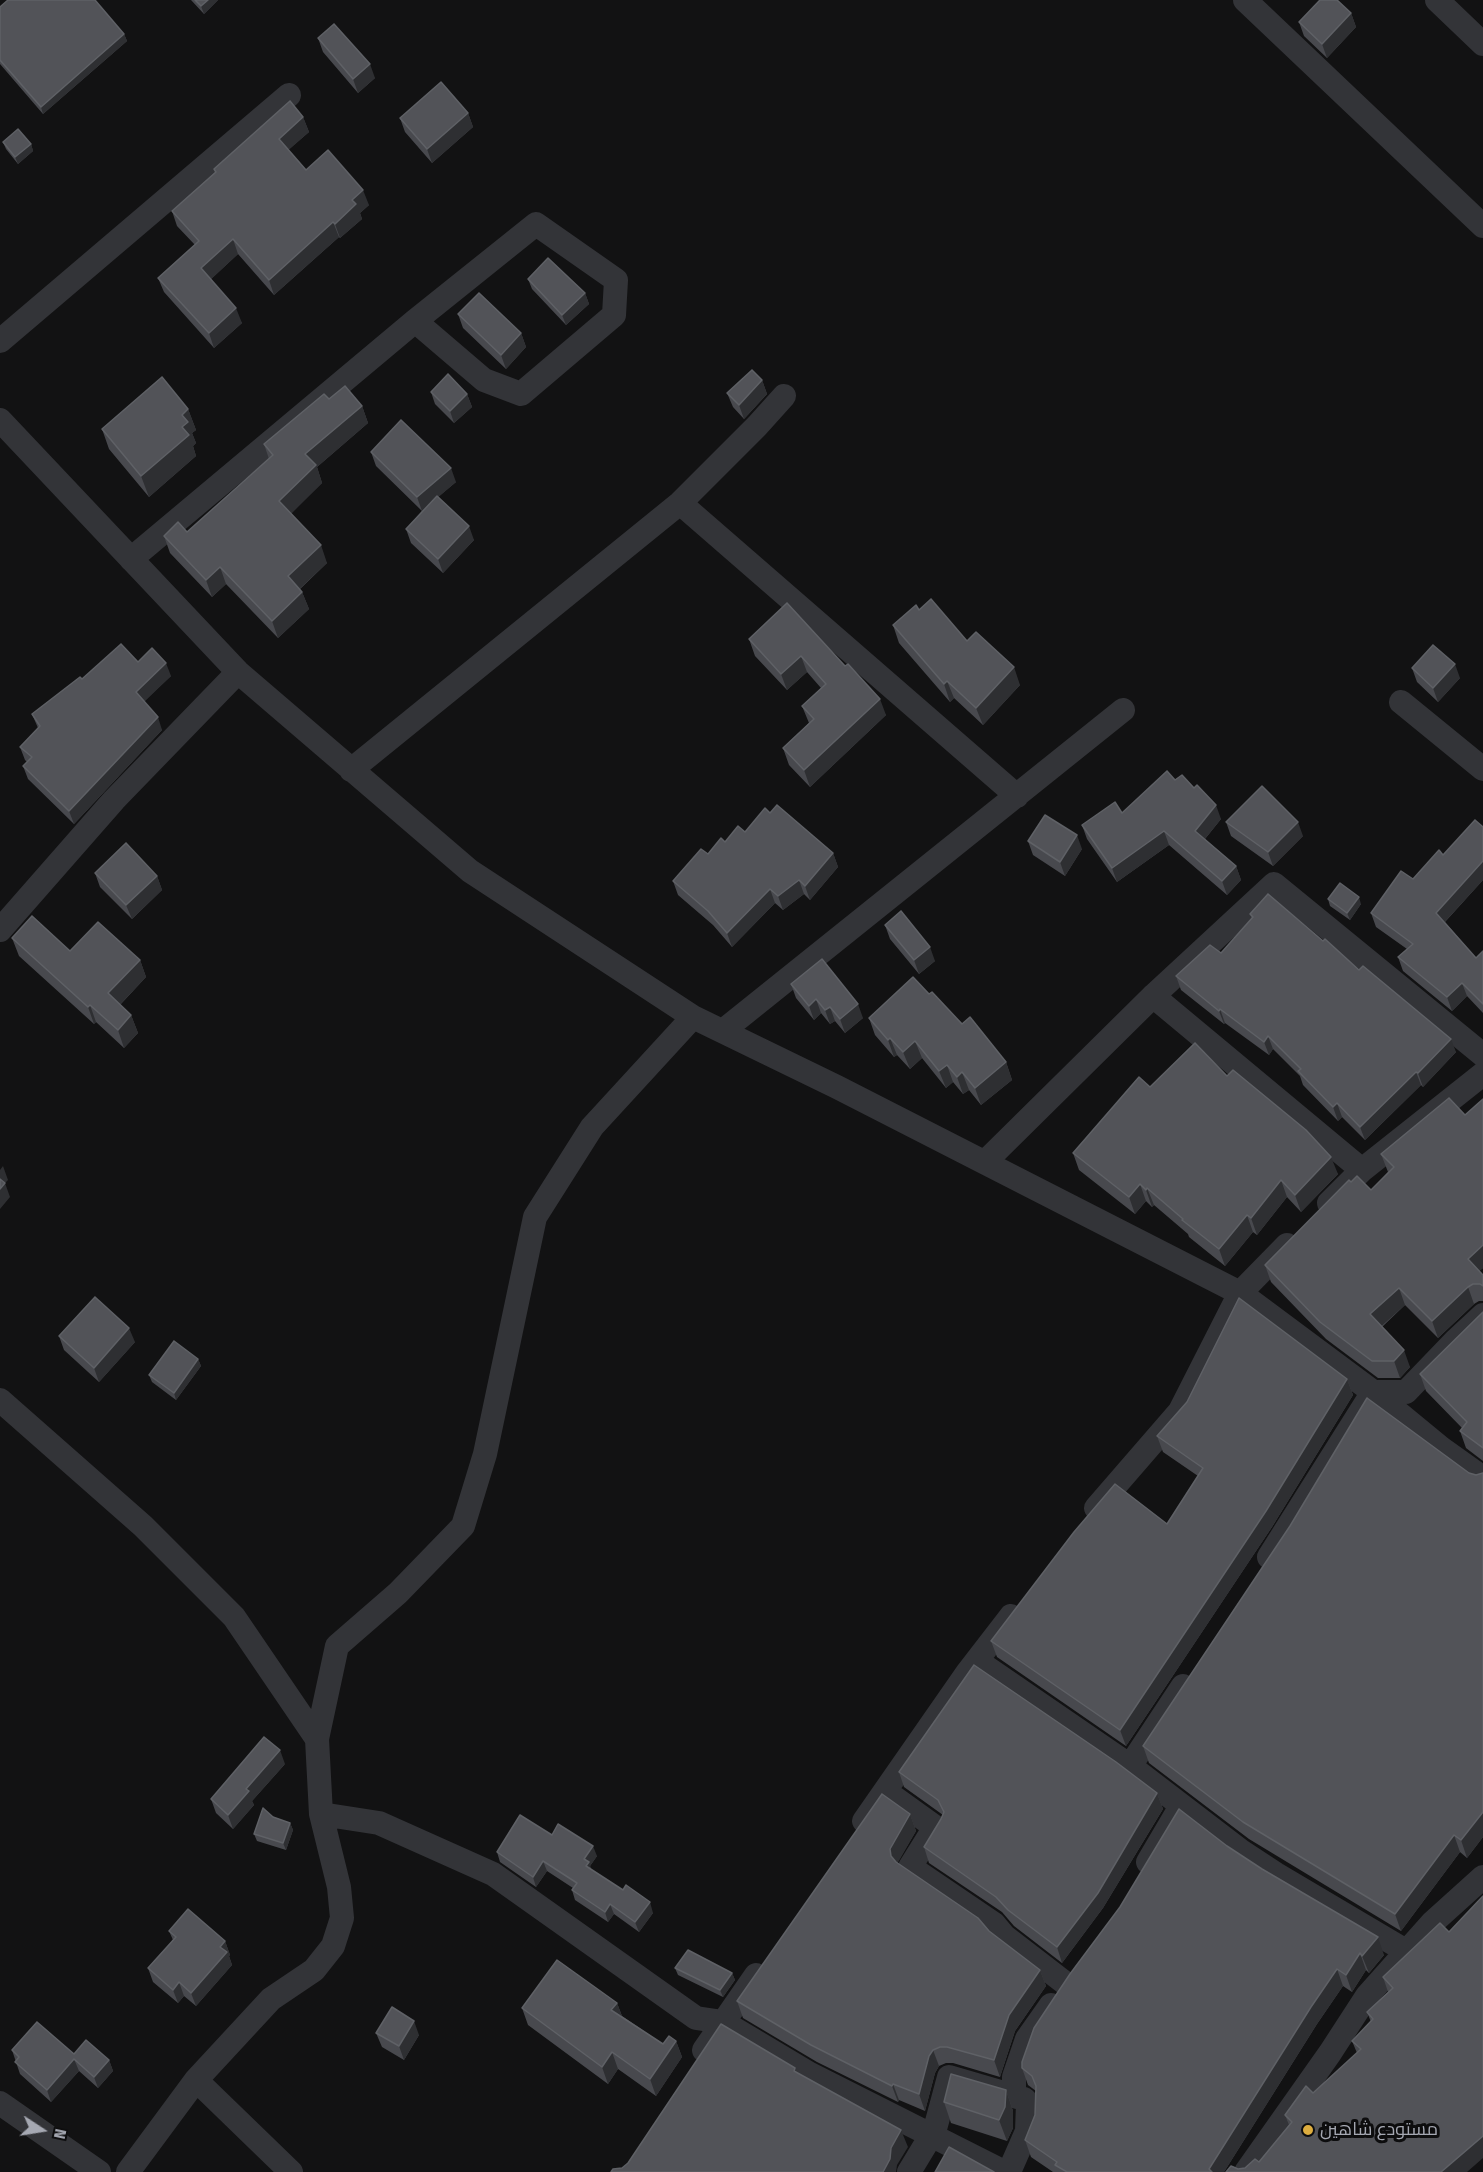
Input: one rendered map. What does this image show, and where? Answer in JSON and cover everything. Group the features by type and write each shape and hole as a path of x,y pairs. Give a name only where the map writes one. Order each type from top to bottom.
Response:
{"street":[{"path":"1245,0 1483,226"},
{"path":"1437,0 1483,44"},
{"path":"0,341 289,95"},
{"path":"131,559 415,321 536,224 616,280 614,315 521,394 484,380 415,321"},
{"path":"351,771 680,503 784,396"},
{"path":"0,420 238,672 470,871 693,1017 724,1030 986,1162 1240,1293 1483,1478"},
{"path":"680,503 1017,796"},
{"path":"0,930 114,800 238,672"},
{"path":"1401,702 1483,769"},
{"path":"724,1030 1123,710"},
{"path":"986,1162 1153,996 1274,884 1483,1055"},
{"path":"1153,996 1362,1170"},
{"path":"128,2172 196,2079 271,1999 314,1970 333,1946 342,1918 339,1887 321,1814 317,1739 337,1646 398,1593 463,1526 485,1454 535,1217 592,1127 693,1017"},
{"path":"1084,1522 1180,1411 1240,1293 1362,1170 1483,1074"},
{"path":"1373,1392 1406,1392 1455,1341 1483,1316"},
{"path":"1259,1572 1373,1392"},
{"path":"0,1400 143,1526 234,1617 317,1739"},
{"path":"851,1839 977,1661 1027,1595"},
{"path":"977,1661 1130,1766 1181,1806 1276,1874 1406,1951"},
{"path":"1130,1766 1196,1667"},
{"path":"885,1791 934,1827 910,1867 994,1924 1004,1936 1072,1973 1028,2039 1014,2077 1014,2096"},
{"path":"1134,1886 1181,1806"},
{"path":"321,1814 379,1823 493,1874 696,2018 723,2022 810,2074 1004,2172"},
{"path":"1246,2172 1330,2053 1367,1996 1432,1923 1483,1877"},
{"path":"692,2069 770,1954"},
{"path":"909,2172 935,2129 949,2077 1024,2099 1028,2103 1027,2131 1009,2172"},
{"path":"196,2079 291,2172"},
{"path":"0,2103 99,2172"}],"building":[{"path":"8,0 95,0 124,34 41,107 0,60 0,7"},
{"path":"195,0 208,0 201,6"},
{"path":"1320,0 1337,0 1351,13 1322,44 1299,22"},
{"path":"334,24 370,64 353,79 318,38"},
{"path":"441,82 468,113 427,149 400,118"},
{"path":"290,101 303,117 279,139 306,170 328,150 363,190 352,200 356,204 269,280 233,239 201,268 236,308 209,333 158,278 199,241 172,211 216,172 214,169"},
{"path":"18,129 31,144 15,157 3,142"},
{"path":"548,258 585,293 562,315 528,279"},
{"path":"479,293 521,333 501,355 458,314"},
{"path":"752,370 762,380 739,405 727,393"},
{"path":"448,374 467,394 450,411 431,392"},
{"path":"162,377 188,409 182,415 188,422 182,427 189,435 141,476 102,429"},
{"path":"345,386 362,406 305,454 316,465 279,501 321,545 288,576 302,592 272,621 220,567 206,580 164,536 178,522 187,532 273,455 264,444 324,394 329,399"},
{"path":"401,420 451,468 417,497 371,452"},
{"path":"437,496 469,526 438,559 406,529"},
{"path":"931,599 967,641 976,632 1014,667 976,708 947,681 944,684 893,625 916,605 919,610"},
{"path":"787,603 845,666 848,664 880,699 804,770 783,748 814,719 802,706 826,684 801,656 781,674 749,639"},
{"path":"121,644 138,662 152,648 166,663 136,692 158,717 69,811 23,766 32,757 20,747 40,726 32,714 80,677 82,679"},
{"path":"1433,645 1455,664 1433,688 1412,668"},
{"path":"1167,771 1175,780 1182,775 1194,788 1197,785 1216,805 1195,831 1236,866 1222,881 1164,831 1112,868 1082,825 1115,802 1122,813"},
{"path":"1262,786 1298,822 1268,852 1226,822"},
{"path":"777,805 833,853 805,886 799,880 778,896 770,889 727,933 708,911 673,881 701,849 708,854 721,838 725,842 738,826 745,832 765,808 770,813"},
{"path":"1045,815 1077,835 1060,862 1028,841"},
{"path":"1475,820 1483,827 1483,861 1436,913 1476,958 1483,951 1483,1004 1462,983 1447,997 1398,957 1413,944 1371,913 1401,871 1413,879 1439,850 1443,855"},
{"path":"126,843 157,876 126,905 95,873"},
{"path":"1340,883 1359,897 1347,913 1328,899"},
{"path":"1268,894 1323,941 1325,939 1359,970 1363,966 1451,1039 1360,1127 1337,1103 1333,1107 1298,1071 1301,1069 1268,1036 1264,1042 1220,1009 1219,1011 1176,976 1210,945 1221,953 1253,917 1250,914"},
{"path":"901,911 930,947 914,960 885,925"},
{"path":"32,916 70,951 98,922 140,960 108,993 131,1015 118,1030 90,1005 88,1007 12,938"},
{"path":"822,959 858,1004 840,1019 830,1007 825,1010 816,999 809,1006 791,984"},
{"path":"913,977 929,994 932,992 962,1024 970,1017 1006,1062 975,1088 962,1072 957,1077 947,1065 939,1071 915,1041 903,1052 890,1038 888,1040 869,1018"},
{"path":"1195,1043 1227,1076 1233,1070 1306,1130 1331,1157 1295,1195 1281,1180 1251,1218 1247,1215 1219,1249 1147,1188 1146,1190 1140,1184 1129,1197 1073,1153 1139,1077 1150,1087"},
{"path":"1449,1098 1465,1115 1483,1099 1483,1245 1468,1259 1483,1275 1483,1286 1473,1284 1468,1287 1432,1321 1399,1288 1370,1314 1404,1350 1394,1361 1372,1361 1320,1322 1265,1265 1349,1180 1351,1182 1357,1176 1371,1190 1394,1167 1381,1154"},
{"path":"0,1179 5,1183 0,1189"},
{"path":"95,1297 129,1328 94,1368 59,1336"},
{"path":"1239,1298 1347,1379 1266,1511 1120,1730 991,1641 1074,1532 1115,1484 1167,1524 1203,1468 1157,1436 1187,1402"},
{"path":"1483,1312 1483,1448 1460,1431 1467,1422 1420,1374"},
{"path":"174,1341 198,1359 174,1393 149,1375"},
{"path":"1367,1398 1469,1473 1476,1475 1483,1473 1483,1812 1461,1840 1454,1835 1395,1914 1243,1822 1143,1746 1290,1526"},
{"path":"974,1665 1116,1762 1157,1793 1098,1893 1057,1947 1008,1910 996,1897 924,1847 944,1812 938,1800 899,1772"},
{"path":"264,1737 280,1750 246,1789 249,1791 228,1815 211,1799"},
{"path":"882,1794 910,1814 890,1849 891,1856 896,1862 978,1918 989,1931 1040,1970 1009,2015 994,2060 947,2047 933,2050 929,2056 919,2094 893,2084 892,2086 811,2045 737,2001"},
{"path":"263,1808 273,1817 290,1823 283,1843 254,1834"},
{"path":"1179,1809 1227,1846 1262,1869 1378,1937 1362,1956 1360,1953 1346,1975 1337,1969 1209,2169 1212,2172 1067,2172 1055,2165 1057,2162 1025,2140 1035,2115 1036,2086 1032,2076 1022,2068 1022,2062 1034,2028 1070,1974 1120,1907"},
{"path":"520,1815 552,1835 558,1824 593,1846 584,1859 589,1862 586,1866 623,1890 626,1885 650,1902 635,1922 610,1904 605,1912 572,1890 577,1883 543,1861 533,1877 497,1852"},
{"path":"1483,1896 1483,2136 1441,2172 1226,2172 1231,2166 1238,2169 1245,2168 1255,2159 1259,2162 1292,2122 1285,2115 1306,2086 1313,2093 1361,2049 1352,2041 1373,2019 1367,2012 1393,1988 1383,1977 1440,1923 1449,1932"},
{"path":"188,1909 225,1941 220,1947 227,1952 191,1993 179,1982 173,1990 148,1968 176,1937 169,1931"},
{"path":"688,1950 732,1973 720,1990 675,1968"},
{"path":"557,1960 617,2003 611,2010 663,2044 669,2036 676,2041 650,2079 612,2052 602,2067 522,2008"},
{"path":"392,2007 414,2021 399,2046 376,2033"},
{"path":"37,2022 74,2054 86,2040 109,2060 94,2077 74,2059 47,2090 15,2062 19,2057 12,2050"},
{"path":"721,2024 795,2068 794,2071 901,2130 891,2148 890,2159 883,2172 611,2172 628,2163"},
{"path":"951,2074 1006,2090 1005,2107 999,2120 944,2102"},
{"path":"949,2147 994,2172 935,2172"}],"place":[{"name":"مستودع شاهين","path":"1308,2130"}]}
